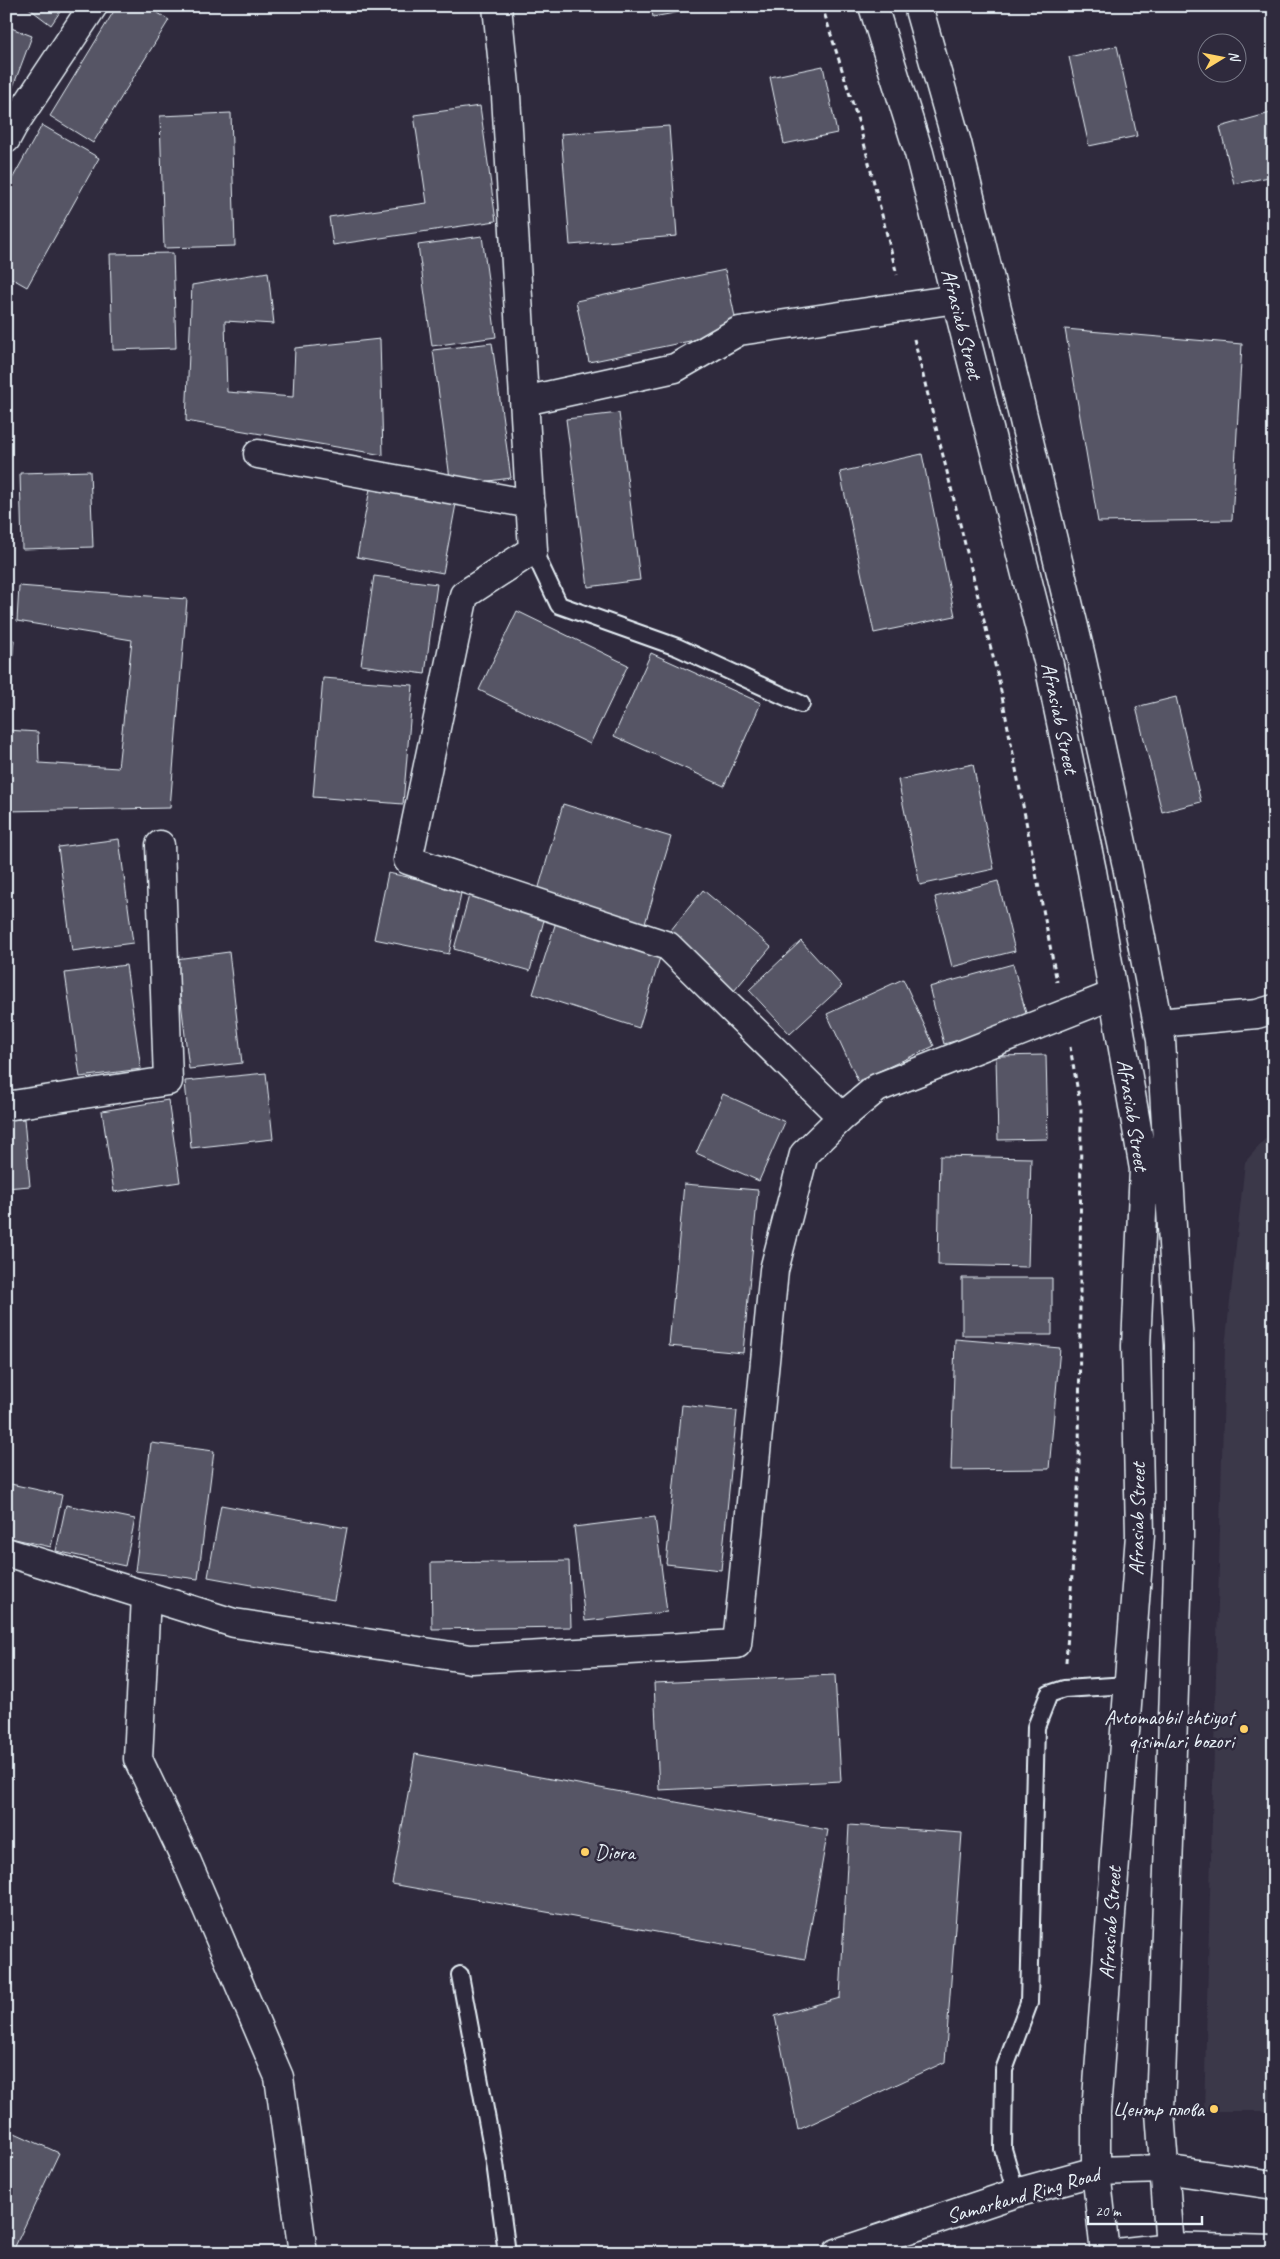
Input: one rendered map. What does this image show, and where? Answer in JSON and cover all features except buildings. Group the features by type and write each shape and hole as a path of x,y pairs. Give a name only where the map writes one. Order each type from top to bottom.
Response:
{"main road":[{"path":"6,139 93,6"},
{"path":"497,6 506,96 533,550 464,595 408,860 668,946 842,1116"},
{"name":"Afrasiab Street","path":"873,6 919,153 1049,666 1092,871 1144,1169 1136,1346 1140,1535 1096,2101 1096,2171 1106,2253"},
{"name":"Afrasiab Street","path":"918,6 957,143 1081,656 1127,866 1161,1040 1179,1345 1179,1538 1160,2112 1170,2247"},
{"path":"524,402 675,368 739,331 956,298"},
{"path":"258,454 531,504"},
{"path":"6,1106 168,1081 160,845"},
{"path":"6,1552 234,1623 471,1660 738,1644 774,1270 804,1154 842,1116 877,1088 1113,995"},
{"path":"1158,1023 1257,1014 1274,1009"},
{"path":"146,1596 138,1759 188,1862 278,2077 303,2253"},
{"name":"Samarkand Ring Road","path":"837,2253 1016,2193 1096,2171 1164,2168 1274,2185"},
{"path":"1116,2253 1170,2247 1274,2250"}],"lane":[{"path":"533,550 559,605 677,647 801,704"},
{"path":"1016,2193 1003,2149 1004,2070 1029,2003 1036,1726 1049,1694 1064,1689 1128,1686"},
{"path":"460,1975 495,2164 507,2253"}],"path":[{"path":"822,6 860,128 999,681 1082,1109 1079,1474 1064,1689"}],"shaded area":[{"name":"Avtomaobil ehtiyot qisimlari bozori","path":"1274,1129 1274,2111 1204,2111 1225,1347 1245,1162"}],"place":[{"name":"Avtomaobil ehtiyot qisimlari bozori","path":"1244,1729"},
{"name":"Diora","path":"585,1852"},
{"name":"Центр плова","path":"1214,2109"}]}
